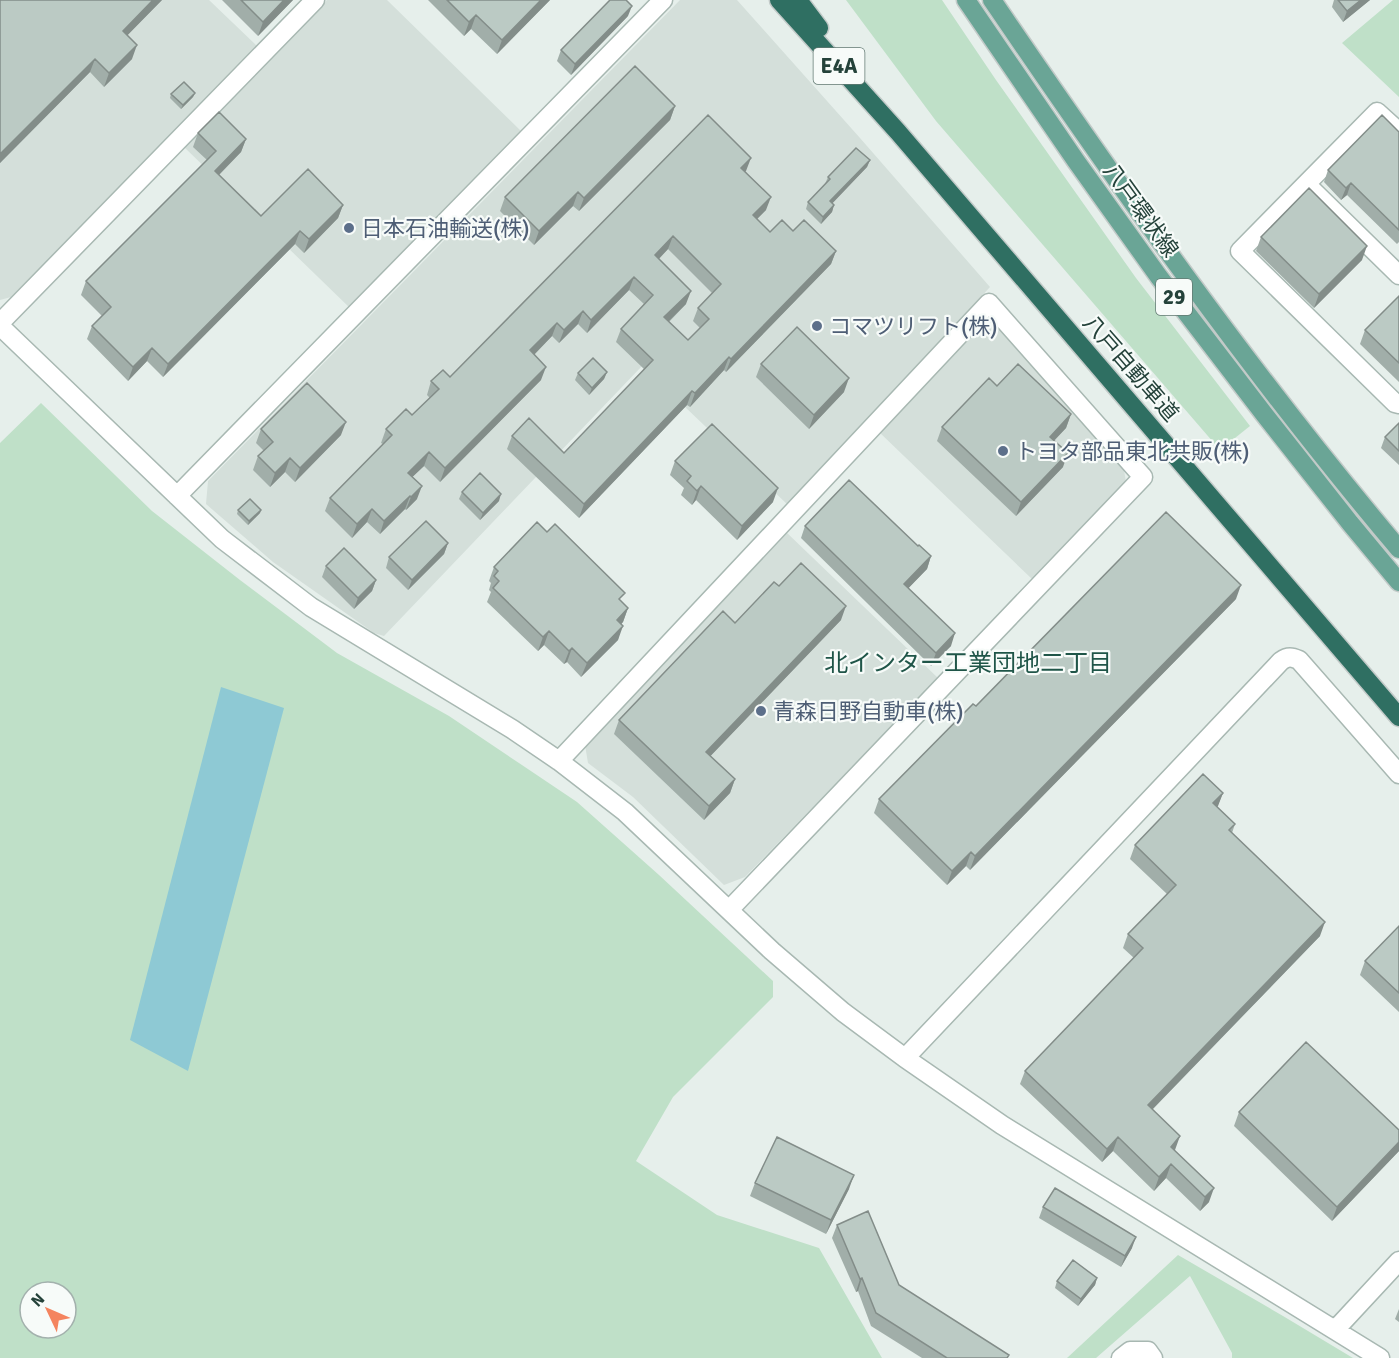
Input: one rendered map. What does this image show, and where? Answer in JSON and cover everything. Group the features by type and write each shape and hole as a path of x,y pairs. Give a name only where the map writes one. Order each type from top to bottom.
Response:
{"highway":[{"name":"八戸自動車道","path":"779,0 898,132 1399,717"},
{"name":"八戸自動車道","path":"798,0 898,132"}],"main road":[{"name":"八戸環状線","path":"966,0 1159,277 1271,423 1399,582"},
{"name":"八戸環状線","path":"992,0 1094,149 1280,402 1399,549"}],"street":[{"path":"315,0 0,324 222,539 311,607 512,729 559,761 625,812 772,951 843,1012 1002,1125 1380,1358"},
{"path":"177,496 663,0"},
{"path":"1399,132 1377,112 1240,251 1395,403 1399,404"},
{"path":"1306,184 1399,275"},
{"path":"559,761 989,303 1143,477 729,910"},
{"path":"905,1058 1287,657 1299,660 1399,774"},
{"path":"1335,1330 1399,1261"},
{"path":"1121,1358 1130,1351 1148,1351 1153,1358"}],"shaded area":[{"path":"0,0 209,0 258,47 11,297 0,300"},
{"name":"日本石油輸送(株)","path":"327,0 387,0 523,133 351,309 184,147"},
{"path":"680,0 737,0 990,287 788,505 642,366 384,636 374,633 273,562 206,504 208,481"},
{"name":"トヨタ部品東北共販(株)","path":"982,322 994,322 1124,470 1126,482 1032,579 879,432"},
{"name":"青森日野自動車(株)","path":"785,531 938,678 745,877 724,885 633,797 588,763 585,745"}],"green space":[{"path":"846,0 942,0 1136,278 1250,426 1220,450 936,121"},
{"path":"1393,0 1399,0 1399,97 1342,43"},
{"path":"41,403 152,511 337,653 449,716 577,802 773,981 773,997 673,1097 636,1161 717,1215 819,1248 882,1358 0,1358 0,443"},
{"path":"1178,1255 1353,1358 1232,1358 1232,1353 1190,1276 1096,1358 1067,1358"}],"water":[{"path":"221,687 284,708 188,1071 130,1040"}],"building":[{"path":"0,0 153,0 123,31 137,45 109,73 95,59 0,154"},
{"path":"241,0 284,0 263,22"},
{"path":"447,0 541,0 502,40 476,15 469,22"},
{"path":"610,0 626,0 632,6 575,64 561,50"},
{"path":"1338,0 1361,0 1347,11"},
{"path":"635,66 675,106 584,198 578,192 539,231 505,197"},
{"path":"184,82 195,93 183,105 171,94"},
{"path":"219,112 246,139 215,171 261,216 308,169 343,205 309,239 300,231 168,364 152,348 133,367 92,326 111,307 86,281 216,151 198,133"},
{"path":"708,115 751,158 741,168 771,197 753,215 770,232 782,220 793,231 804,220 836,251 731,359 729,357 695,393 692,391 584,504 512,436 529,418 564,453 653,360 621,329 653,295 634,277 591,320 583,311 564,330 557,323 530,350 546,367 445,468 429,452 408,473 422,486 384,521 372,509 357,524 330,498 392,435 386,429 406,409 412,415 439,389 431,381 443,370 450,377","holes":["673,236 721,284 698,308 709,319 688,340 664,317 691,291 655,255"]},
{"path":"1382,115 1399,132 1399,230 1351,183 1346,188 1328,170"},
{"path":"856,148 870,160 830,201 834,205 823,217 808,202"},
{"path":"1309,188 1367,246 1319,294 1261,237"},
{"path":"1399,296 1399,363 1365,330"},
{"path":"797,327 849,378 814,415 761,364"},
{"path":"593,358 607,372 592,388 578,373"},
{"path":"1018,364 1071,414 1050,437 1068,453 1021,502 942,427 989,378 997,386"},
{"path":"307,383 346,422 300,468 290,458 275,473 258,456 273,442 261,429"},
{"path":"1399,423 1399,451 1385,437"},
{"path":"712,424 778,488 742,526 701,486 697,491 687,481 691,476 675,461"},
{"path":"480,473 501,494 483,513 462,492"},
{"path":"849,480 931,556 904,584 955,633 936,653 805,526"},
{"path":"250,499 261,510 249,521 238,510"},
{"path":"1166,512 1241,585 975,856 971,852 952,871 879,799 973,704 976,706"},
{"path":"426,521 448,543 412,580 389,557"},
{"path":"537,522 547,532 555,524 625,593 619,599 628,608 617,620 623,626 587,663 572,648 569,651 549,631 543,637 493,588 499,581 494,576 498,571 494,567"},
{"path":"344,548 376,580 358,598 326,566"},
{"path":"801,563 846,606 706,752 735,779 709,806 619,720 723,611 735,623 774,582 779,586"},
{"path":"1203,774 1223,793 1213,803 1235,824 1229,830 1325,922 1148,1105 1180,1136 1171,1147 1214,1188 1205,1197 1171,1164 1159,1177 1118,1137 1107,1149 1025,1071 1143,948 1128,934 1176,885 1135,845"},
{"path":"1399,926 1399,993 1365,961"},
{"path":"1306,1042 1399,1130 1399,1142 1337,1207 1239,1112"},
{"path":"777,1137 854,1175 831,1220 755,1183"},
{"path":"1055,1188 1136,1237 1125,1256 1043,1207"},
{"path":"868,1211 899,1285 1009,1355 1007,1358 947,1358 876,1313 837,1225"},
{"path":"1073,1260 1097,1278 1081,1299 1057,1281"}],"place":[{"name":"日本石油輸送(株)","path":"349,228"},
{"name":"コマツリフト(株)","path":"817,326"},
{"name":"トヨタ部品東北共販(株)","path":"1003,451"},
{"name":"青森日野自動車(株)","path":"761,711"}],"district":[{"name":"北インター工業団地二丁目","path":"968,663"}]}
